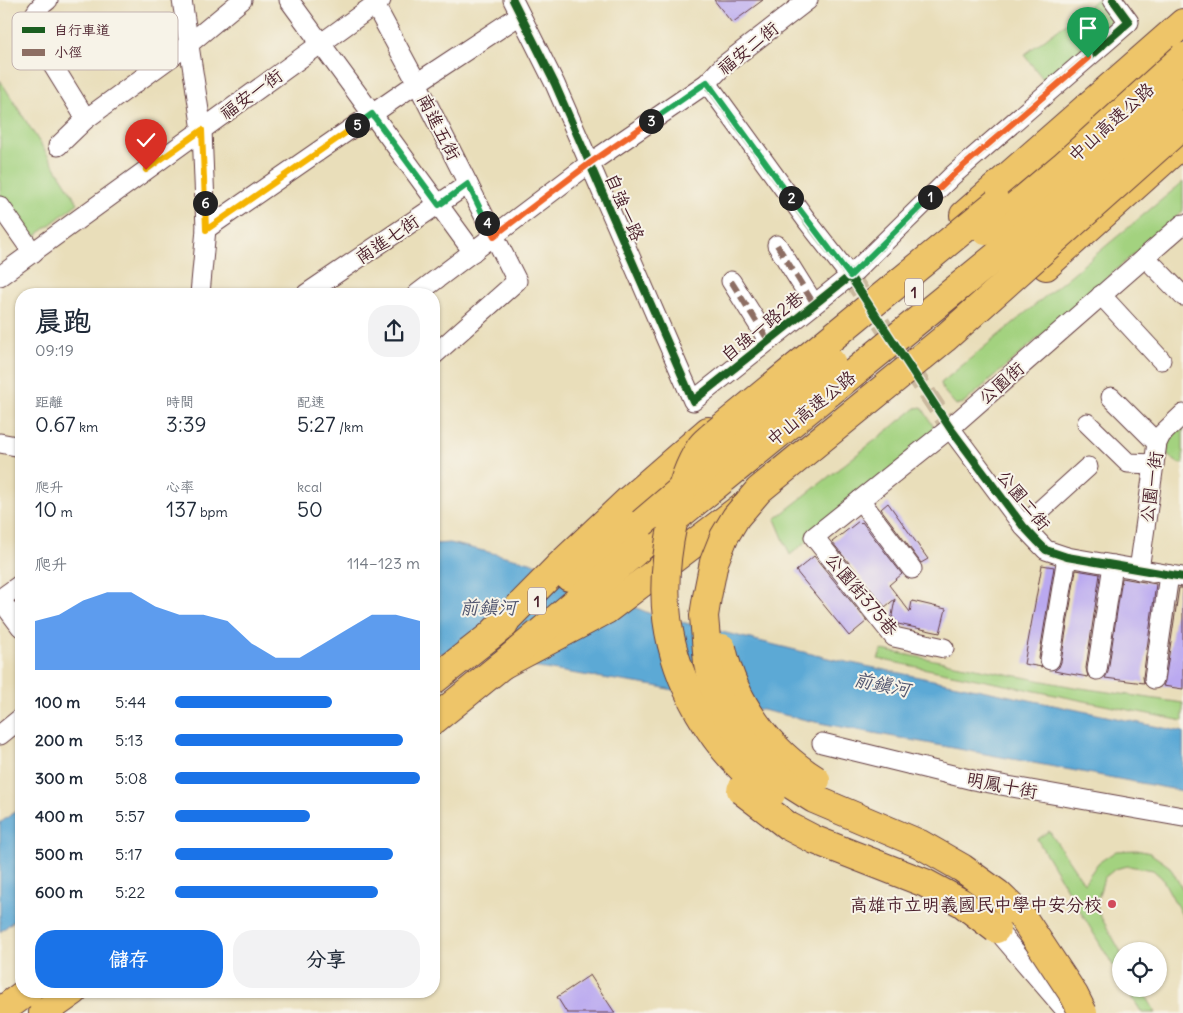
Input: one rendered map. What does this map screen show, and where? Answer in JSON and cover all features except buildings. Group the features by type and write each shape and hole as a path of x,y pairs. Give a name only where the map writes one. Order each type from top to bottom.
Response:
{"highway":[{"path":"490,636 556,568 631,498 724,417 858,309 1183,23"},
{"path":"996,929 962,903 926,883 815,840 788,826 756,802 710,759 671,691 665,676 654,626 652,588 661,519 672,490 684,468 700,448 1110,107 1183,38"},
{"name":"中山高速公路","path":"440,675 657,510 1063,166 1183,56"},
{"name":"中山高速公路","path":"440,715 650,539 1054,209 1183,91"},
{"path":"1083,1013 1074,995 1023,918 998,894 962,868 920,844 814,799 779,777 758,759 729,720 712,683 708,663 705,624 707,597 714,562 724,537 736,517 759,490 944,339 1183,125"},
{"path":"502,665 606,610 939,359 1183,143"},
{"path":"700,448 685,478 676,506 666,566 666,611 669,636 679,671 688,692 713,736 743,771 786,804 804,814 941,872 975,891 1015,929 1069,1013"},
{"path":"767,483 739,526 730,549 719,594 720,640 730,676 742,702 765,736 790,762 855,803 950,846 999,882 1040,924"},
{"path":"0,991 15,980"},
{"path":"0,1012 19,998"},
{"path":"43,1013 64,998"},
{"path":"64,1013 82,998"}],"street":[{"path":"36,12 39,7 48,0"},
{"path":"182,0 202,130 206,230 201,288"},
{"path":"178,52 242,0"},
{"path":"289,0 473,252"},
{"name":"福安二街","path":"426,288 590,163 707,82 724,65 808,0"},
{"name":"自強一路2巷","path":"693,401 850,276 953,175 1129,22 1113,0"},
{"path":"378,2 417,83 517,8"},
{"name":"福安一街","path":"0,276 378,2"},
{"name":"自強一路","path":"517,8 556,84 693,401"},
{"path":"56,70 86,119"},
{"path":"58,146 86,119 153,70"},
{"path":"707,82 808,222 850,276"},
{"name":"南進五街","path":"206,230 417,83 517,281 440,350"},
{"name":"南進七街","path":"315,288 468,184"},
{"path":"0,206 33,252"},
{"name":"公園街","path":"814,537 950,428 1183,224"},
{"path":"777,245 814,304"},
{"path":"1145,257 1183,296"},
{"path":"731,281 768,340"},
{"path":"1101,295 1161,360"},
{"path":"1111,397 1157,442"},
{"name":"公園一街","path":"1139,570 1157,442 1161,435 1183,414"},
{"path":"1087,423 1128,463 1154,464"},
{"name":"公園二街","path":"950,428 1023,526 1046,550 1067,557 1176,576"},
{"path":"0,443 15,446"},
{"path":"1023,526 1088,466"},
{"path":"860,500 912,570"},
{"name":"公園街375巷","path":"814,537 894,637 944,648"},
{"path":"1050,660 1067,557"},
{"path":"1097,670 1113,565"},
{"path":"1154,679 1176,576"},
{"path":"15,588 0,599 15,619"},
{"path":"0,735 15,723"},
{"name":"明鳳十街","path":"822,743 973,780 1183,817"},
{"path":"1040,924 1094,1013"},
{"path":"996,929 1069,1013"}],"green space":[{"path":"1096,0 1102,0 1117,19 1044,80 1024,55"},
{"path":"0,80 78,203 21,247 0,215"},
{"path":"1183,182 1183,211 964,403 956,405 943,390 941,383"},
{"path":"922,407 936,431 933,436 790,555 775,519 916,408"},
{"path":"1183,426 1183,464 1178,463 1167,455 1169,439"},
{"path":"882,650 1074,687 1183,703 1183,721 878,659"},
{"path":"1049,831 1084,883 1098,863 1116,851 1137,850 1150,853 1170,867 1183,890 1183,917 1162,878 1153,870 1128,866 1115,869 1104,878 1097,902 1098,912 1115,942 1112,942 1112,964 1037,839"},
{"path":"1132,997 1147,997 1156,1013 1142,1013"}],"water":[{"name":"前鎮河","path":"450,543 530,562 653,615 832,659 1183,732 1183,791 820,723 655,686 440,653 440,544"},
{"path":"15,812 15,920 0,932 0,823"}],"tunnel":[{"path":"850,276 950,428"}],"marked path":[{"path":"777,245 814,304"},
{"path":"731,281 768,340"}],"cycle path":[{"path":"513,0 555,84 693,401 850,276 953,175 1129,22 1113,0"},
{"path":"707,83 808,222 850,276 950,428 1023,526 1038,542 1046,550 1067,557 1183,577"}],"place":[{"name":"高雄市立明義國民中學中安分校","path":"1112,904"}],"route":[{"path":"146,170 202,130 206,230 372,114 439,205 468,184 494,236 590,163 707,82 808,222 850,276 953,175 1088,58"}]}
